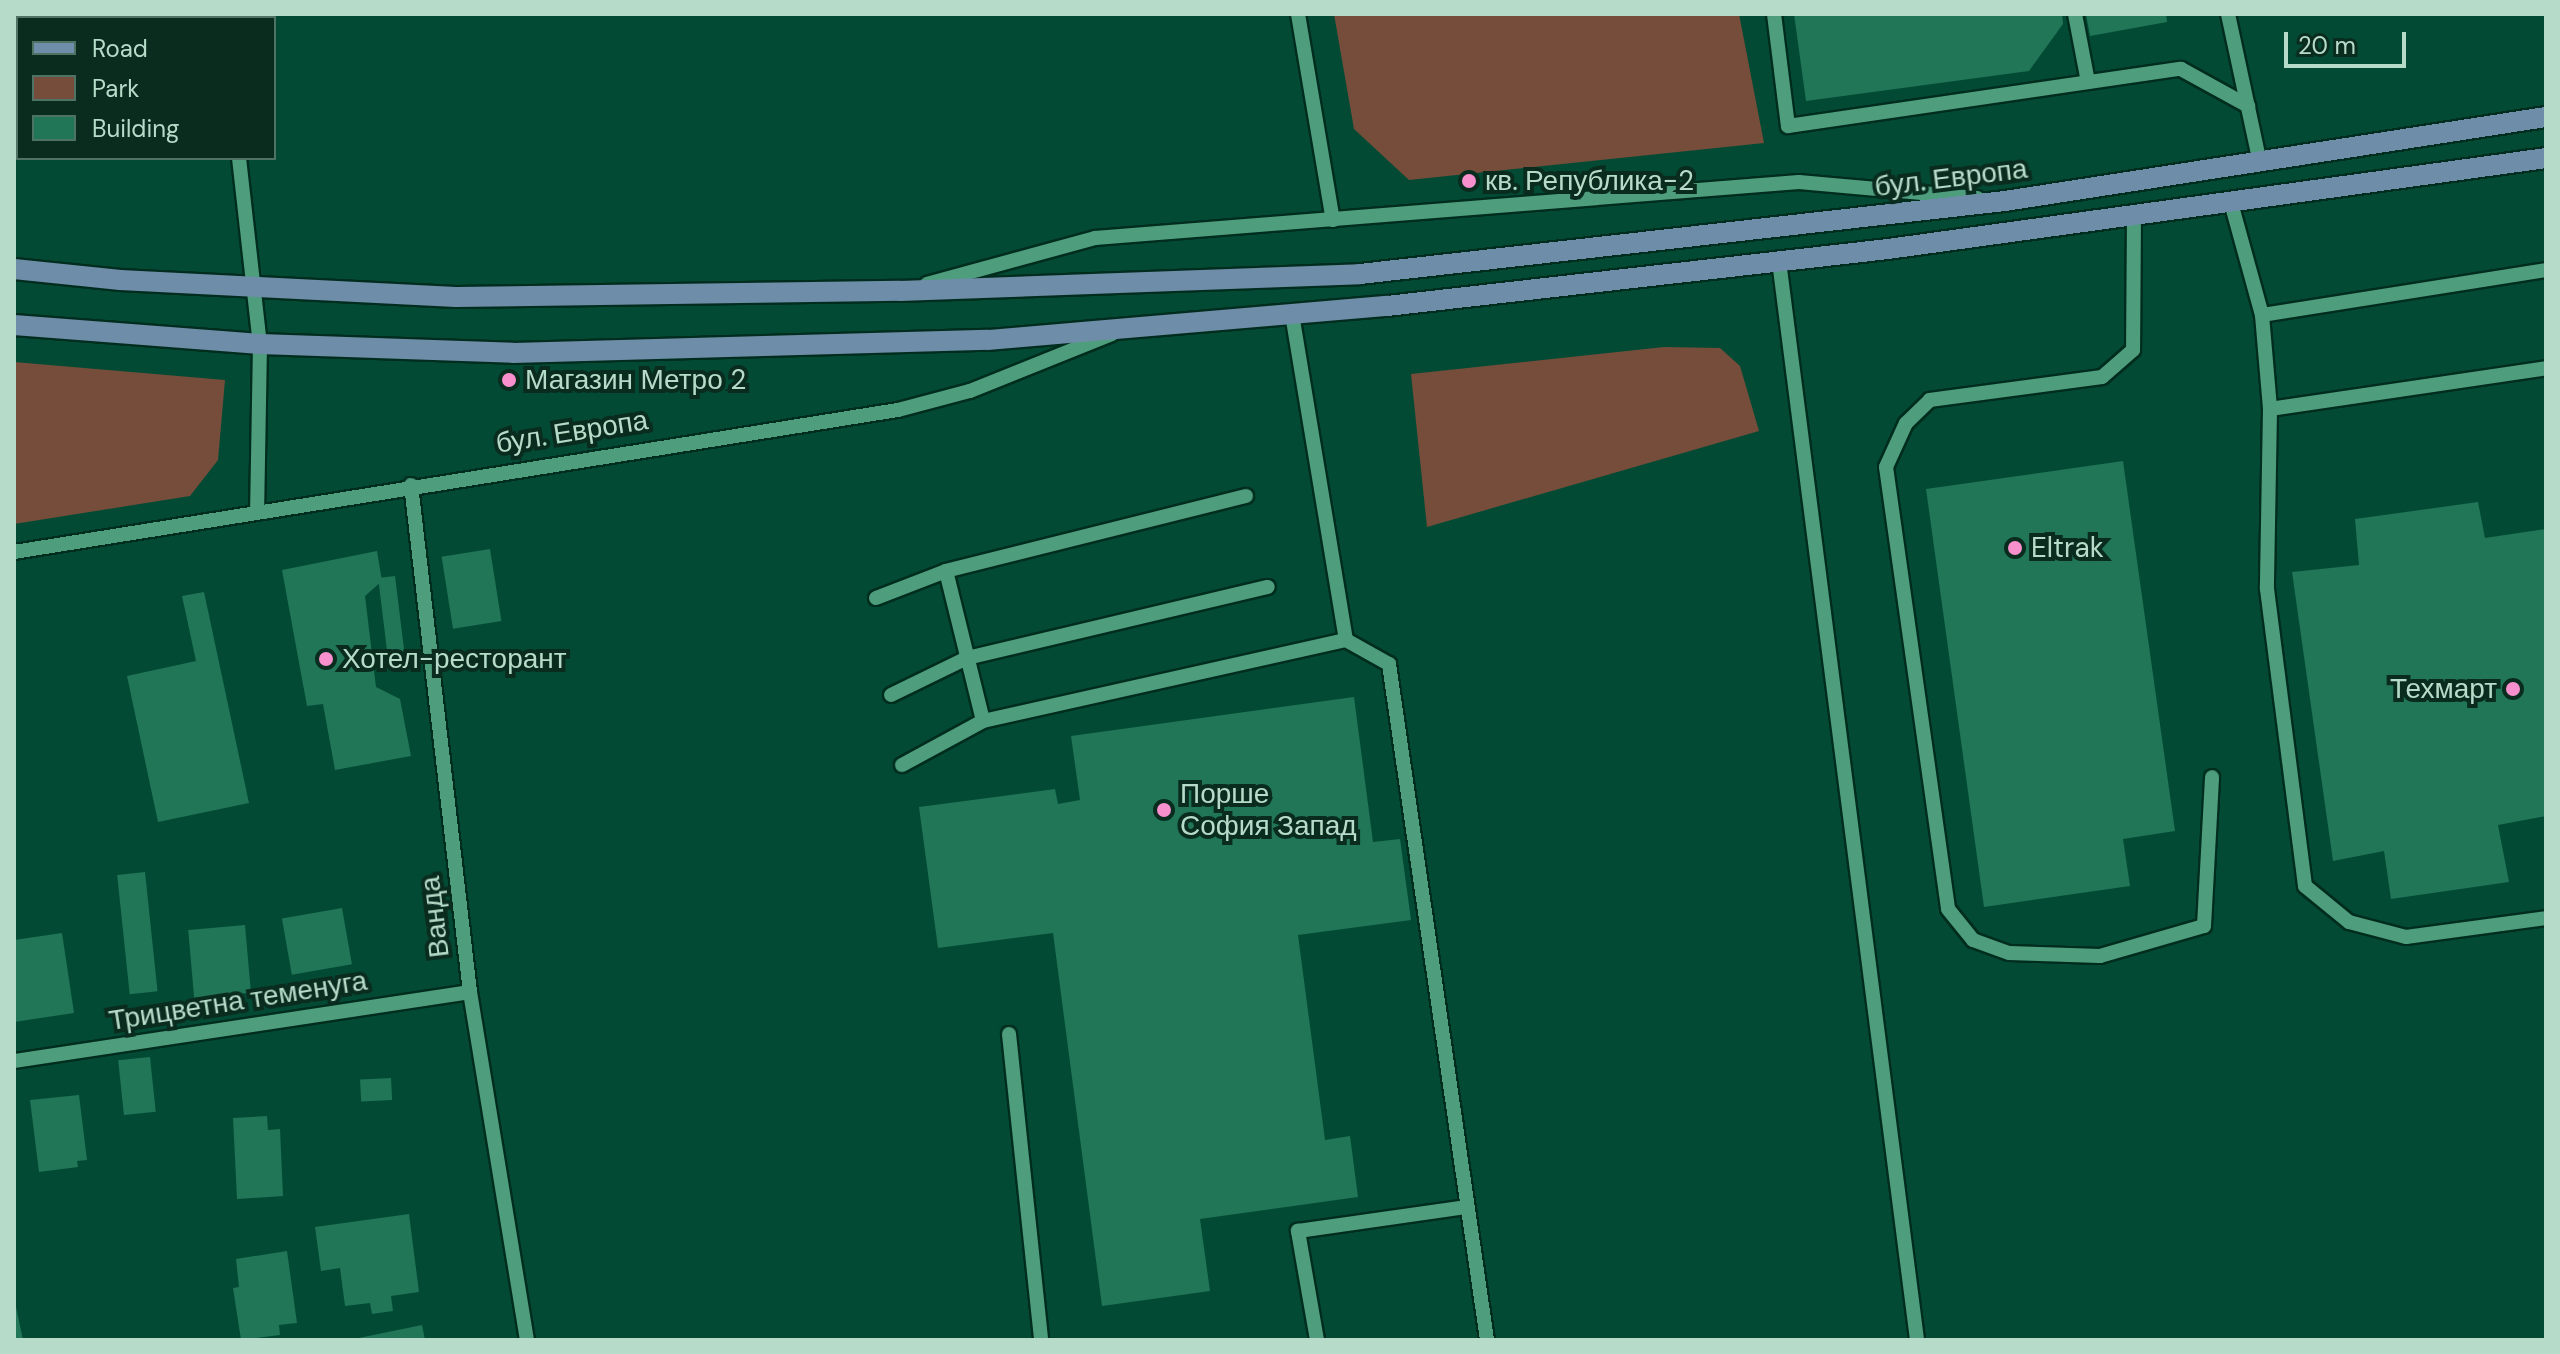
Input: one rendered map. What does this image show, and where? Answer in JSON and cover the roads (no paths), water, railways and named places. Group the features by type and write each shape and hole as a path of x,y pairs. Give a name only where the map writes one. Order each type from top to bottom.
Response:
{"main road":[{"name":"бул. Европа","path":"14,269 257,287 456,297 900,291 1360,274 2005,201 2546,117"},
{"path":"14,325 260,344 513,353 988,340 1387,306 1779,261 2546,158"}],"street":[{"path":"1298,14 1333,220"},
{"path":"1774,14 1788,126 2181,69 2248,106"},
{"path":"2075,14 2088,82"},
{"path":"2228,14 2260,163"},
{"path":"239,160 257,287 260,344 257,513"},
{"path":"900,291 1095,238 1799,182 2005,201"},
{"path":"2230,199 2262,315 2270,409 2267,589 2305,886 2349,922 2406,937 2546,918"},
{"path":"2134,214 2133,350 2102,377 1930,400 1906,423 1886,467 1948,909 1973,940 2009,953 2100,956 2204,926 2212,777"},
{"path":"1779,261 1917,1340"},
{"path":"2262,315 2546,270"},
{"path":"1292,314 1346,640"},
{"name":"бул. Европа","path":"14,552 411,485 898,410 970,391 1127,328"},
{"path":"2270,409 2546,368"},
{"name":"Ванда","path":"411,485 470,992 527,1340"},
{"path":"876,598 946,571 1246,496"},
{"path":"946,571 983,721"},
{"path":"891,695 967,658 1268,587"},
{"path":"902,765 983,721 1346,640 1389,664 1487,1340"},
{"name":"Трицветна теменуга","path":"14,1061 470,992"},
{"path":"1009,1034 1041,1340"},
{"path":"1317,1340 1298,1231 1467,1207"}],"place":[{"name":"кв. Република-2","path":"1469,181"},
{"name":"Магазин Метро 2","path":"509,380"},
{"name":"Eltrak","path":"2015,548"},
{"name":"Хотел-ресторант","path":"326,659"},
{"name":"Техмарт","path":"2513,689"},
{"name":"Порше София Запад","path":"1164,810"}]}
